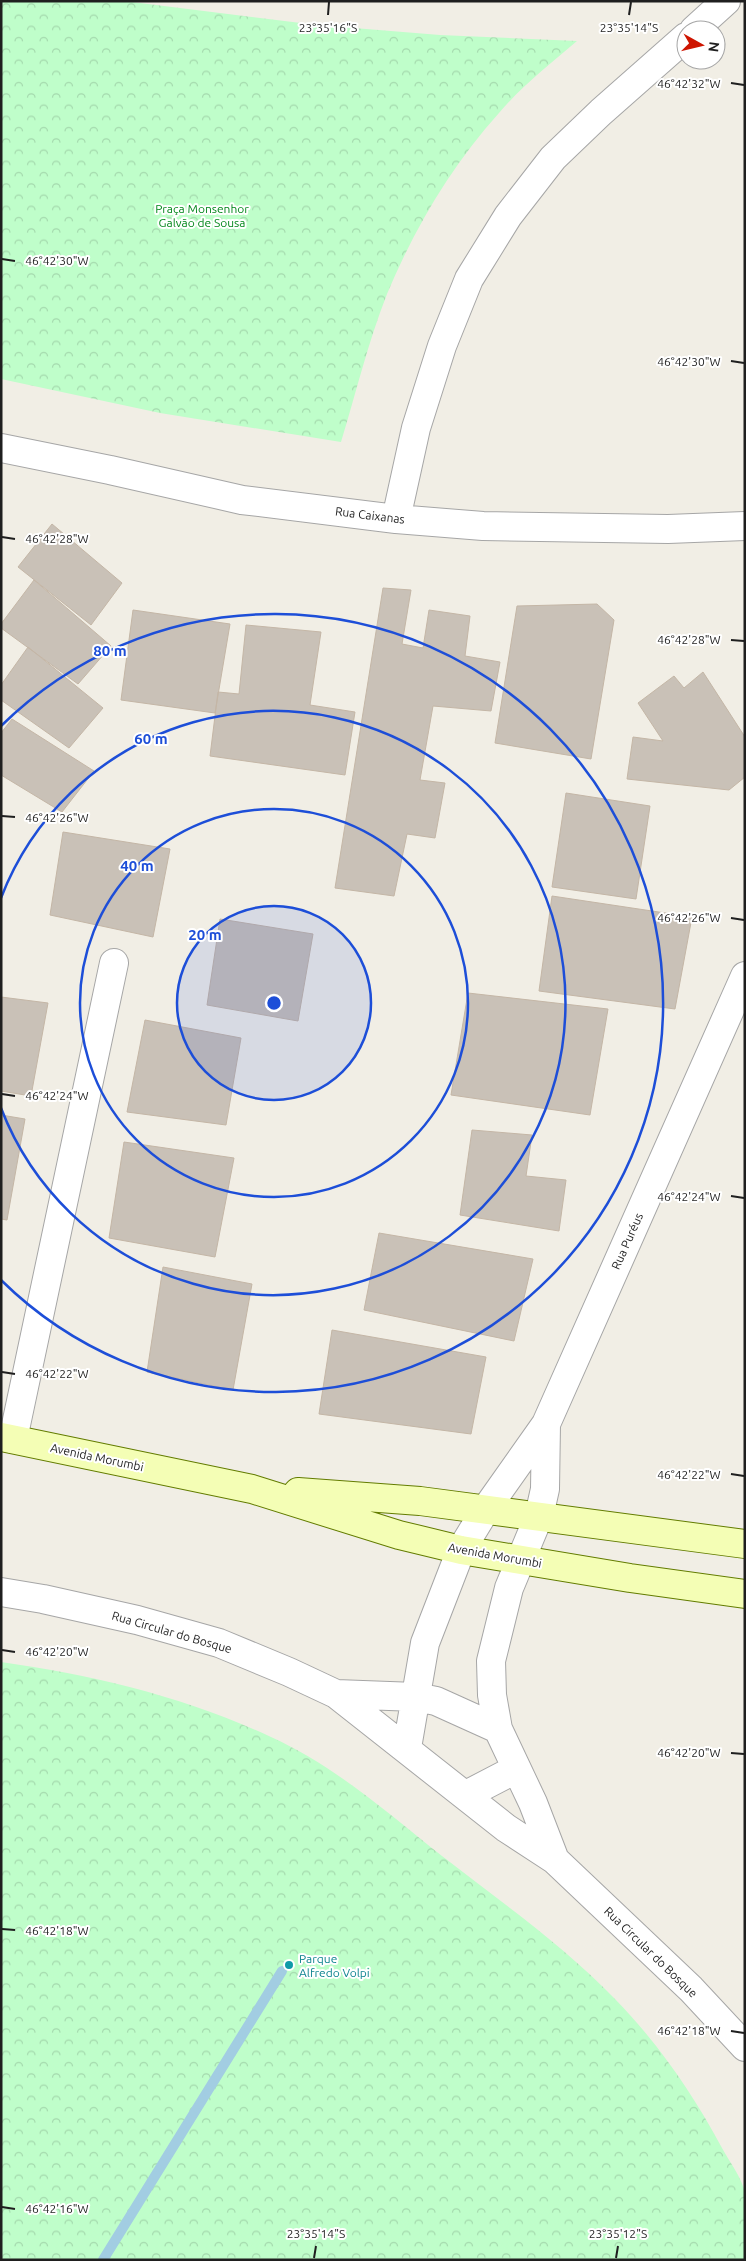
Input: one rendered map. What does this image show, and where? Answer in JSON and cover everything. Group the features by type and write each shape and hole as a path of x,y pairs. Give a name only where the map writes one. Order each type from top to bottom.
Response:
{"main road":[{"name":"Avenida Morumbi","path":"7,1438 252,1489 399,1534 461,1550 630,1578 743,1593"},
{"name":"Avenida Morumbi","path":"252,1489 420,1501 745,1544"}],"street":[{"path":"705,20 726,1"},
{"path":"396,519 419,418 442,346 469,279 508,216 553,158 601,112 676,46"},
{"name":"Rua Caixanas","path":"1,448 242,500 396,519 483,526 668,530 745,526"},
{"path":"7,1438 114,964"},
{"name":"Rua Puréus","path":"416,1697 425,1643 461,1550 486,1509 546,1424 745,976"},
{"name":"Rua Puréus","path":"498,1729 492,1695 491,1661 509,1588 539,1516 545,1489 546,1424"},
{"name":"Rua Circular do Bosque","path":"1,1592 44,1599 137,1620 219,1644 289,1672 336,1694 407,1748 506,1828 554,1860 691,1989 733,2022 745,2047"},
{"name":"Rua Circular do Bosque","path":"336,1694 416,1697 436,1701 498,1729 533,1803 554,1860"},
{"path":"407,1748 416,1697"},
{"path":"466,1795 516,1769"}],"green space":[{"name":"Praça Monsenhor Galvão de Sousa","path":"1,1 124,1 317,25 440,35 577,41 517,94 482,133 450,176 422,222 409,246 380,312 341,442 160,413 1,379"},
{"name":"Parque Alfredo Volpi","path":"1,1662 36,1667 139,1689 206,1710 271,1737 317,1762 360,1791 531,1924 574,1960 615,1999 646,2033 687,2089 741,2181 745,2193 745,2260 1,2260"}],"building":[{"path":"52,524 122,583 91,625 18,567"},
{"path":"34,580 111,646 78,684 1,628 1,624"},
{"path":"383,588 411,590 402,644 423,648 429,610 470,616 465,656 500,662 491,711 433,706 420,780 445,783 435,838 407,834 394,896 335,888"},
{"path":"597,604 614,620 591,759 495,743 517,606"},
{"path":"133,610 230,624 215,713 121,700"},
{"path":"246,625 321,632 310,705 355,712 345,775 210,756 218,692 239,694"},
{"path":"28,647 103,708 69,748 1,700 1,685"},
{"path":"703,672 745,737 745,777 729,790 627,779 633,737 663,741 638,703 674,676 684,688"},
{"path":"12,719 94,771 62,812 1,775 1,733"},
{"path":"566,793 650,806 636,899 552,887"},
{"path":"63,832 170,849 153,937 50,915"},
{"path":"552,896 692,917 675,1009 539,991"},
{"path":"220,919 313,934 298,1021 207,1005"},
{"path":"468,993 608,1009 590,1115 451,1095"},
{"path":"1,997 48,1003 31,1096 1,1091"},
{"path":"145,1020 241,1038 226,1125 127,1112"},
{"path":"1,1115 25,1119 7,1220 1,1219"},
{"path":"472,1130 532,1135 526,1176 566,1180 559,1231 460,1215"},
{"path":"124,1142 234,1158 215,1257 109,1238"},
{"path":"379,1233 533,1259 514,1341 364,1310"},
{"path":"163,1267 252,1284 233,1390 147,1372"},
{"path":"332,1330 486,1357 471,1434 319,1414"}],"waterway":[{"path":"103,2260 282,1971"}],"place":[{"name":"Parque Alfredo Volpi","path":"289,1965"}]}
